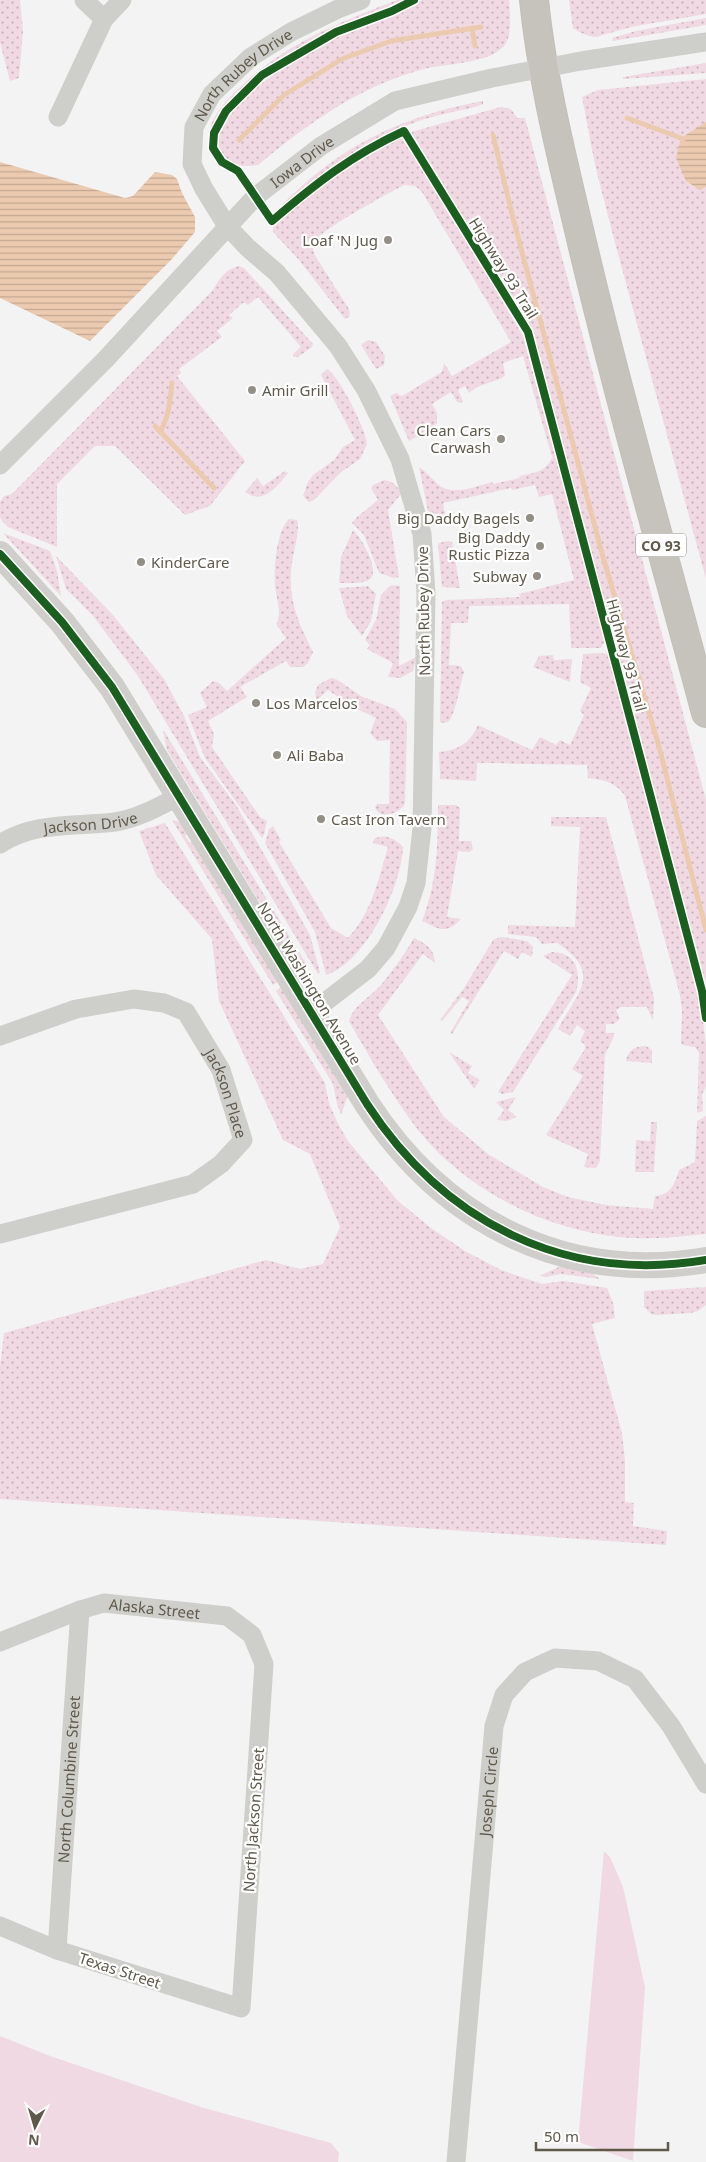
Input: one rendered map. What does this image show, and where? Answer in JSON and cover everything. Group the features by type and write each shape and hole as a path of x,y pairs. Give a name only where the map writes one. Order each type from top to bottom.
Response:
{"highway":[{"name":"CO 93","path":"534,0 538,45 548,96 594,294 706,713"}],"street":[{"path":"84,0 104,19"},
{"path":"58,117 104,19 122,0"},
{"name":"North Rubey Drive","path":"312,1012 368,969 386,948 408,906 416,883 422,828 424,714 426,593 422,534 396,451 366,390 338,346 277,273 248,248 227,226 204,189 192,164 194,127 212,94 251,57 291,32 361,0"},
{"name":"Iowa Drive","path":"0,465 105,360 255,197 300,160 395,101 437,90 581,61 706,42"},
{"name":"North Washington Avenue","path":"0,554 88,654 112,687 367,1104 397,1147 436,1186 479,1217 523,1240 588,1260 610,1264 648,1265 685,1264 706,1260"},
{"name":"Jackson Drive","path":"0,844 12,836 54,825 117,822 157,807 179,796"},
{"name":"Jackson Place","path":"0,1036 76,1009 110,1002 141,1000 164,1003 186,1012 221,1070 244,1140 221,1164 193,1184 0,1234"},
{"name":"Alaska Street","path":"0,1642 80,1610 104,1603 227,1616 252,1634"},
{"name":"North Columbine Street","path":"57,1950 80,1610"},
{"name":"North Jackson Street","path":"241,2008 264,1664 252,1634"},
{"name":"Joseph Circle","path":"456,2162 494,1726 504,1695 525,1672 555,1658 598,1661 635,1679 671,1726 706,1784"},
{"name":"Texas Street","path":"0,1926 57,1950 241,2008"}],"shaded area":[{"path":"0,0 20,0 23,31 19,78 10,81 0,43"},
{"path":"397,0 408,0 336,29 282,58 264,71 233,100 220,116 211,133 209,132 220,109 238,89 275,59 313,36"},
{"path":"422,0 509,0 510,25 506,42 496,53 487,57 424,69 378,85 315,121 258,165 240,166 225,158 218,143 222,126 234,109 274,74 327,41"},
{"path":"569,0 706,0 706,14 631,27 596,37 589,36 573,28"},
{"path":"706,18 706,25 613,41 612,38 636,31"},
{"path":"706,63 706,73 623,79 623,77"},
{"path":"706,79 706,579 614,239 595,165 582,97 598,90"},
{"path":"483,101 483,104 475,107 438,115 379,138 348,157 288,204 281,206 326,166 349,150 373,137 425,115"},
{"path":"501,107 511,109 517,118 525,118 706,800 706,994 533,336 411,132"},
{"path":"706,122 706,187 700,190 686,181 676,158 681,138"},
{"path":"403,135 523,336 605,641 601,648 571,648 569,604 469,606 468,623 451,623 449,665 461,666 464,672 451,719 445,723 440,722 442,602 447,600 520,597 519,594 574,580 552,494 539,497 535,485 512,490 511,488 443,503 445,515 436,516 428,511 419,467 440,486 446,489 459,490 520,478 519,476 543,469 552,457 523,356 503,363 505,375 502,378 477,387 469,393 465,386 458,390 463,401 461,403 457,402 451,392 432,404 437,413 437,423 427,432 409,441 390,396 396,393 402,396 442,372 444,363 452,376 511,342 422,192 415,186 404,185 328,229 314,242 313,248 316,257 349,309 350,316 345,319 299,260 273,232 275,223 278,220 333,176 373,150"},
{"path":"0,162 125,198 133,196 155,172 172,175 177,179 195,217 195,232 171,260 90,341 0,298"},
{"path":"239,266 244,268 313,344 312,347 298,357 293,357 293,354 301,347 258,297 248,305 244,302 229,315 233,318 217,331 222,337 179,369 181,373 177,376 245,461 210,506 185,515 115,446 95,446 57,484 57,547 8,527 0,517 0,502 4,496 12,494 213,290 223,275 230,269"},
{"path":"368,340 376,342 385,356 384,365 376,369 361,345"},
{"path":"327,369 338,381 351,403 366,437 367,444 360,459 340,473 314,500 309,502 303,496 308,482 313,475 334,460 343,447 355,440 321,375"},
{"path":"285,471 288,473 269,493 258,496 245,492 257,478 263,486"},
{"path":"384,480 395,484 401,494 388,510 399,577 394,578 379,573 364,535 352,523 378,500 371,488 373,485"},
{"path":"289,519 297,520 298,524 291,568 292,594 300,623 313,652 308,663 303,667 290,667 286,661 240,687 247,697 208,721 214,734 212,747 260,817 267,821 262,838 205,758 188,715 207,707 200,693 213,681 219,683 227,691 286,638 276,624 279,611 275,586 275,570 281,532"},
{"path":"353,530 361,540 369,556 373,571 372,577 360,583 339,583 341,557"},
{"path":"3,533 50,551 57,571 61,596"},
{"path":"448,541 452,542 460,588 442,587 438,545"},
{"path":"56,556 113,615 164,679 184,716 200,757 236,805 310,935 320,972 318,974 138,676 94,617 66,589"},
{"path":"391,585 400,586 399,666 416,657 413,671 400,678 388,677 393,663 367,649 370,645 365,640 376,620 381,595"},
{"path":"368,586 376,594 371,621 362,636 347,616 339,588"},
{"path":"583,654 609,654 699,994 706,1044 706,1087 702,1094 703,1111 697,1113 699,1053 695,1047 682,1045 681,1043 682,1011 680,995 625,796 609,782 588,778 587,765 477,763 476,781 440,779 439,752 463,744 471,737 478,725 532,750 540,737 556,745 560,740 570,745 584,715 580,711 591,688 580,682"},
{"path":"553,655 554,660 572,659 570,682 533,667 539,656"},
{"path":"331,678 336,679 361,696 395,709 407,722 405,803 395,813 381,813 375,807 377,804 389,804 390,740 377,741 370,733 376,718 351,706 328,690 317,700 315,693 318,685"},
{"path":"163,731 307,965 300,969 167,750"},
{"path":"438,805 456,805 460,808 459,841 471,841 473,849 469,852 458,851 447,917 461,919 447,929 438,928 422,921 434,878"},
{"path":"551,817 606,817 654,998 653,1021 647,1007 621,1007 616,1010 620,1019 614,1024 606,1024 606,1033 614,1033 614,1036 605,1055 600,1161 596,1168 584,1167 588,1154 546,1135 583,1076 572,1069 585,1049 585,1045 580,1041 585,1031 577,1025 570,1036 558,1029 582,984 583,974 580,964 557,943 542,944 536,937 508,934 508,925 575,927 580,827 551,826"},
{"path":"172,820 180,822 188,834 185,836 190,843 192,842 278,982 273,985"},
{"path":"165,823 325,1083 329,1103 348,1141 398,1201 431,1228 465,1251 501,1270 542,1284 564,1281 607,1288 613,1303 615,1318 592,1324 622,1433 625,1461 625,1502 634,1503 633,1526 667,1531 666,1545 0,1499 0,1367 4,1333 266,1260 300,1269 323,1264 340,1227 310,1154 283,1140 219,1001 212,939 156,875 139,831"},
{"path":"273,826 281,840 279,842 331,928 348,938 363,918 368,907 388,847 373,843 374,839 381,836 389,837 403,847 396,881 380,920 357,953 343,966 329,974 326,975 315,932 265,843 269,829"},
{"path":"502,937 527,941 533,947 532,957 522,952 518,959 504,951 452,1034 450,1033 469,1001 462,997 442,1021 440,1020 464,988 494,939"},
{"path":"414,938 429,947 435,963 423,954 378,1015 444,1117 488,1154 543,1187 568,1197 606,1205 653,1209 655,1196 669,1191 674,1184 679,1170 695,1162 697,1121 706,1116 706,1234 662,1238 630,1238 591,1233 562,1225 508,1203 459,1171 437,1151 418,1130 399,1104 349,1021 358,1006 389,975"},
{"path":"552,952 566,955 575,964 578,977 576,992 513,1092 502,1094 498,1092 572,975 543,956"},
{"path":"281,987 348,1095 341,1115 333,1084 276,991"},
{"path":"646,1046 652,1050 652,1063 626,1061 628,1054 633,1049"},
{"path":"449,1052 472,1066 468,1073 480,1080 474,1089"},
{"path":"516,1097 508,1110 517,1117 507,1121 497,1120 504,1110 496,1102"},
{"path":"651,1122 657,1122 654,1172 635,1172 636,1140 650,1141"},
{"path":"561,1266 593,1274 600,1279 561,1274 545,1277 539,1276"},
{"path":"706,1287 706,1305 698,1311 657,1315 651,1314 644,1307 644,1291"},
{"path":"604,1851 610,1857 623,1887 645,1987 633,2161 578,2142"},
{"path":"0,2036 50,2056 204,2108 331,2143 339,2153 338,2162 0,2162"}],"waterway":[{"path":"239,140 284,95 342,59 391,41 481,27"},
{"path":"472,28 475,46"},
{"path":"627,118 681,138 684,143"},
{"path":"493,135 513,218 603,557 658,743 706,930"},
{"path":"160,432 170,402 172,383"},
{"path":"155,426 214,488"}],"cycle path":[{"name":"Highway 93 Trail","path":"414,0 392,11 336,32 262,75 226,111 214,133 213,148 222,162 238,171 272,221 303,195 351,160 404,131 528,332 702,991 706,1018"},
{"path":"0,554 62,622 112,687 367,1104 398,1146 433,1182 471,1212 512,1235 557,1252 604,1262 654,1265 706,1260"}],"place":[{"name":"Loaf 'N Jug","path":"388,240"},
{"name":"Amir Grill","path":"252,390"},
{"name":"Clean Cars Carwash","path":"501,439"},
{"name":"Big Daddy Bagels","path":"530,518"},
{"name":"Big Daddy Rustic Pizza","path":"540,546"},
{"name":"KinderCare","path":"141,562"},
{"name":"Subway","path":"537,576"},
{"name":"Los Marcelos","path":"256,703"},
{"name":"Ali Baba","path":"277,755"},
{"name":"Cast Iron Tavern","path":"321,819"}]}
